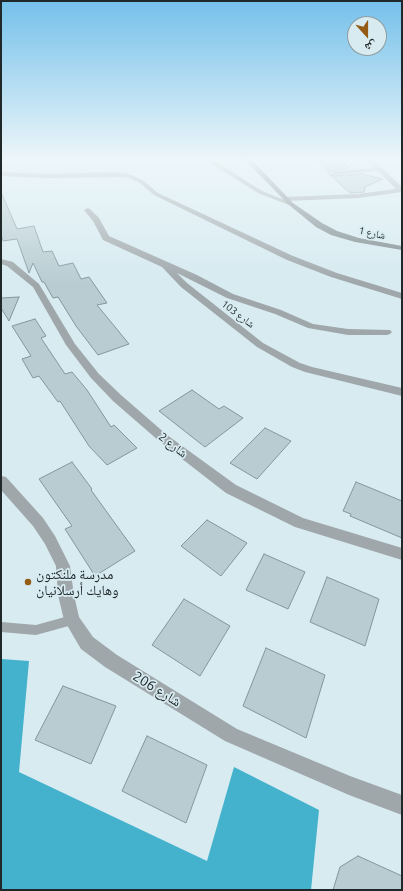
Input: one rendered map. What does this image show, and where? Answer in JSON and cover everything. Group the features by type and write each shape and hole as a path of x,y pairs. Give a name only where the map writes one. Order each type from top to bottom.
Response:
{"main road":[{"name":"شارع 1","path":"286,201 319,225 334,233 372,244 402,248"}],"street":[{"path":"170,201 290,258 334,275 402,296"},
{"path":"282,201 291,204"},
{"name":"شارع 103","path":"88,210 96,220 104,236 109,241 165,265 184,285 260,345 302,367 324,374 402,392"},
{"name":"شارع 2","path":"1,261 10,264 36,286 71,345 95,376 117,398 163,438 231,489 300,523 402,554"},
{"path":"165,265 194,277 230,296 278,312 311,326 348,332 387,332"},
{"name":"شارع 206","path":"1,481 38,522 53,546 63,566 66,595 72,620 88,643 111,661 231,735 350,786 402,805"}],"lane":[{"path":"1,627 36,630 72,620"}],"shaded area":[{"path":"1,659 29,661 19,772 207,861 234,767 319,810 311,890 1,890"}],"building":[{"path":"1,201 5,201 17,229 34,226 43,252 52,251 59,266 73,263 81,279 89,277 107,303 97,305 129,344 98,355 76,326 58,297 53,298 44,282 42,282 33,263 29,273 17,239 3,241 1,234"},
{"path":"19,297 9,321 1,308 1,298"},
{"path":"35,319 46,336 41,338 65,374 72,372 87,390 111,427 114,425 137,448 107,465 89,446 60,401 58,402 39,376 33,378 22,359 31,356 12,326"},
{"path":"192,390 219,409 224,406 243,418 205,447 159,411"},
{"path":"265,428 291,441 257,479 230,463"},
{"path":"72,462 135,551 95,576 65,529 72,526 39,479"},
{"path":"356,482 402,501 402,538 350,516 351,514 343,511"},
{"path":"207,520 247,543 221,576 181,546"},
{"path":"264,554 305,572 288,609 246,590"},
{"path":"327,577 379,599 365,646 310,622"},
{"path":"184,599 230,626 200,676 152,645"},
{"path":"266,648 325,675 306,738 243,706"},
{"path":"63,686 116,706 91,764 35,740"},
{"path":"147,736 207,765 186,823 122,791"},
{"path":"358,856 402,876 402,890 333,890 340,867"}],"place":[{"name":"مدرسة ملنكتون وهايك أرسلانيان","path":"28,582"}]}
